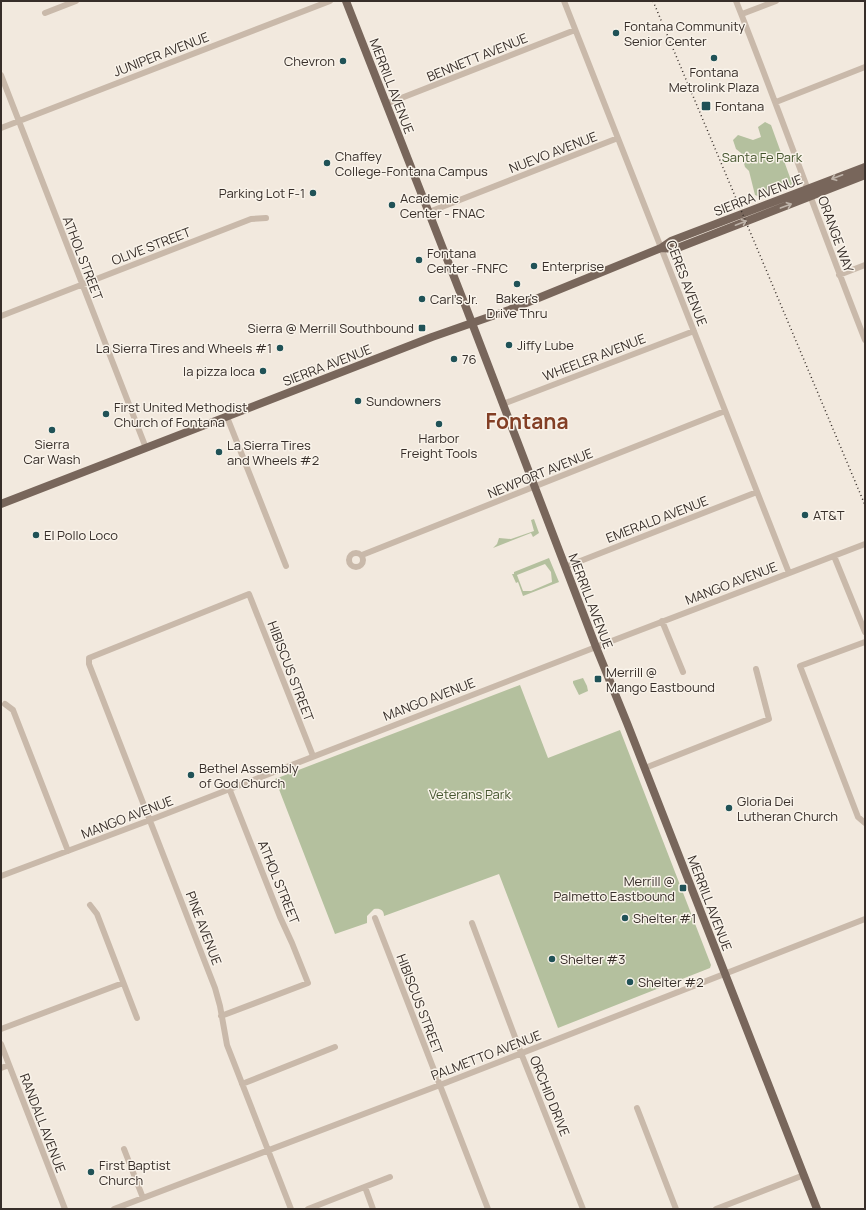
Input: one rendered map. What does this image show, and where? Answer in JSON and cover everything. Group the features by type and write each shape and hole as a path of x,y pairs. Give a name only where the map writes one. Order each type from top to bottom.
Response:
{"main road":[{"name":"MERRILL AVENUE","path":"346,1 472,323 596,647 645,768 724,974 817,1209"},
{"name":"SIERRA AVENUE","path":"810,192 865,167"},
{"name":"SIERRA AVENUE","path":"1,504 519,306 661,248 671,241 810,192 865,175"}],"street":[{"path":"45,13 76,1"},
{"name":"JUNIPER AVENUE","path":"1,128 330,1"},
{"name":"CERES AVENUE","path":"564,1 789,573"},
{"name":"ORANGE WAY","path":"736,1 776,102 839,275 865,340"},
{"path":"742,14 776,1"},
{"name":"BENNETT AVENUE","path":"386,104 576,30"},
{"path":"776,102 865,67"},
{"name":"ATHOL STREET","path":"1,75 146,448"},
{"name":"NUEVO AVENUE","path":"429,212 618,138"},
{"name":"OLIVE STREET","path":"1,316 251,219 266,218"},
{"path":"839,275 865,265"},
{"name":"WHEELER AVENUE","path":"503,404 694,331"},
{"name":"NEWPORT AVENUE","path":"362,555 725,411"},
{"path":"227,417 286,566"},
{"name":"EMERALD AVENUE","path":"565,567 757,492"},
{"name":"MANGO AVENUE","path":"1,876 865,544"},
{"path":"834,556 865,632"},
{"name":"HIBISCUS STREET","path":"89,658 249,594 313,756"},
{"path":"662,621 683,672"},
{"path":"865,642 800,666 858,817 865,823"},
{"name":"PINE AVENUE","path":"89,658 89,664 215,988 227,1045 291,1209"},
{"path":"645,768 769,719 756,669"},
{"path":"5,704 13,710 68,851"},
{"name":"ATHOL STREET","path":"222,1016 308,983 230,788"},
{"path":"90,905 96,914 137,1018"},
{"name":"HIBISCUS STREET","path":"375,918 488,1209"},
{"name":"PALMETTO AVENUE","path":"114,1209 440,1085 865,918"},
{"name":"ORCHID DRIVE","path":"472,923 521,1053 583,1209"},
{"path":"1,1029 123,983"},
{"name":"RANDALL AVENUE","path":"1,1044 65,1209"},
{"path":"242,1084 335,1047"},
{"path":"1,1068 9,1065"},
{"path":"637,1108 676,1209"},
{"path":"124,1149 143,1198"},
{"path":"716,1209 804,1175"},
{"path":"308,1209 390,1177"},
{"path":"365,1187 373,1209"}],"green space":[{"name":"Santa Fe Park","path":"765,122 771,125 792,183 791,185 760,197 755,195 749,171 745,167 741,153 736,149 733,140 738,135 753,140 761,137 758,127"},
{"path":"534,519 539,533 533,537 531,533 493,548 497,544 499,538 511,539 534,531 531,520"},
{"path":"549,558 559,582 523,596 518,582 516,583 512,574 514,574 514,572","holes":["545,564 551,572 552,582 531,591 523,591 517,575"]},
{"path":"583,678 588,691 579,695 573,681"},
{"name":"Veterans Park","path":"520,685 548,758 620,730 711,965 710,968 558,1028 499,874 384,916 381,910 374,909 367,916 367,923 335,934 275,779"}],"railway":[{"path":"653,1 865,505"}],"place":[{"name":"Fontana Community Senior Center","path":"616,33"},
{"name":"Fontana Metrolink Plaza","path":"714,58"},
{"name":"Chevron","path":"343,61"},
{"name":"Fontana","path":"706,106"},
{"name":"Chaffey College-Fontana Campus","path":"327,163"},
{"name":"Parking Lot F-1","path":"313,193"},
{"name":"Academic Center - FNAC","path":"392,205"},
{"name":"Fontana Center -FNFC","path":"419,260"},
{"name":"Enterprise","path":"534,266"},
{"name":"Baker's Drive Thru","path":"517,284"},
{"name":"Carl's Jr.","path":"422,299"},
{"name":"Sierra @ Merrill Southbound","path":"422,328"},
{"name":"Jiffy Lube","path":"509,345"},
{"name":"La Sierra Tires and Wheels #1","path":"280,348"},
{"name":"76","path":"454,359"},
{"name":"la pizza loca","path":"263,371"},
{"name":"Sundowners","path":"358,401"},
{"name":"First United Methodist Church of Fontana","path":"106,414"},
{"name":"Harbor Freight Tools","path":"439,424"},
{"name":"Sierra Car Wash","path":"52,430"},
{"name":"La Sierra Tires and Wheels #2","path":"219,452"},
{"name":"AT&T","path":"805,515"},
{"name":"El Pollo Loco","path":"36,535"},
{"name":"Merrill @ Mango Eastbound","path":"598,679"},
{"name":"Bethel Assembly of God Church","path":"191,775"},
{"name":"Gloria Dei Lutheran Church","path":"729,808"},
{"name":"Merrill @ Palmetto Eastbound","path":"683,888"},
{"name":"Shelter #1","path":"625,918"},
{"name":"Shelter #3","path":"552,959"},
{"name":"Shelter #2","path":"630,982"},
{"name":"First Baptist Church","path":"91,1172"}],"district":[{"name":"Fontana","path":"527,422"}]}
